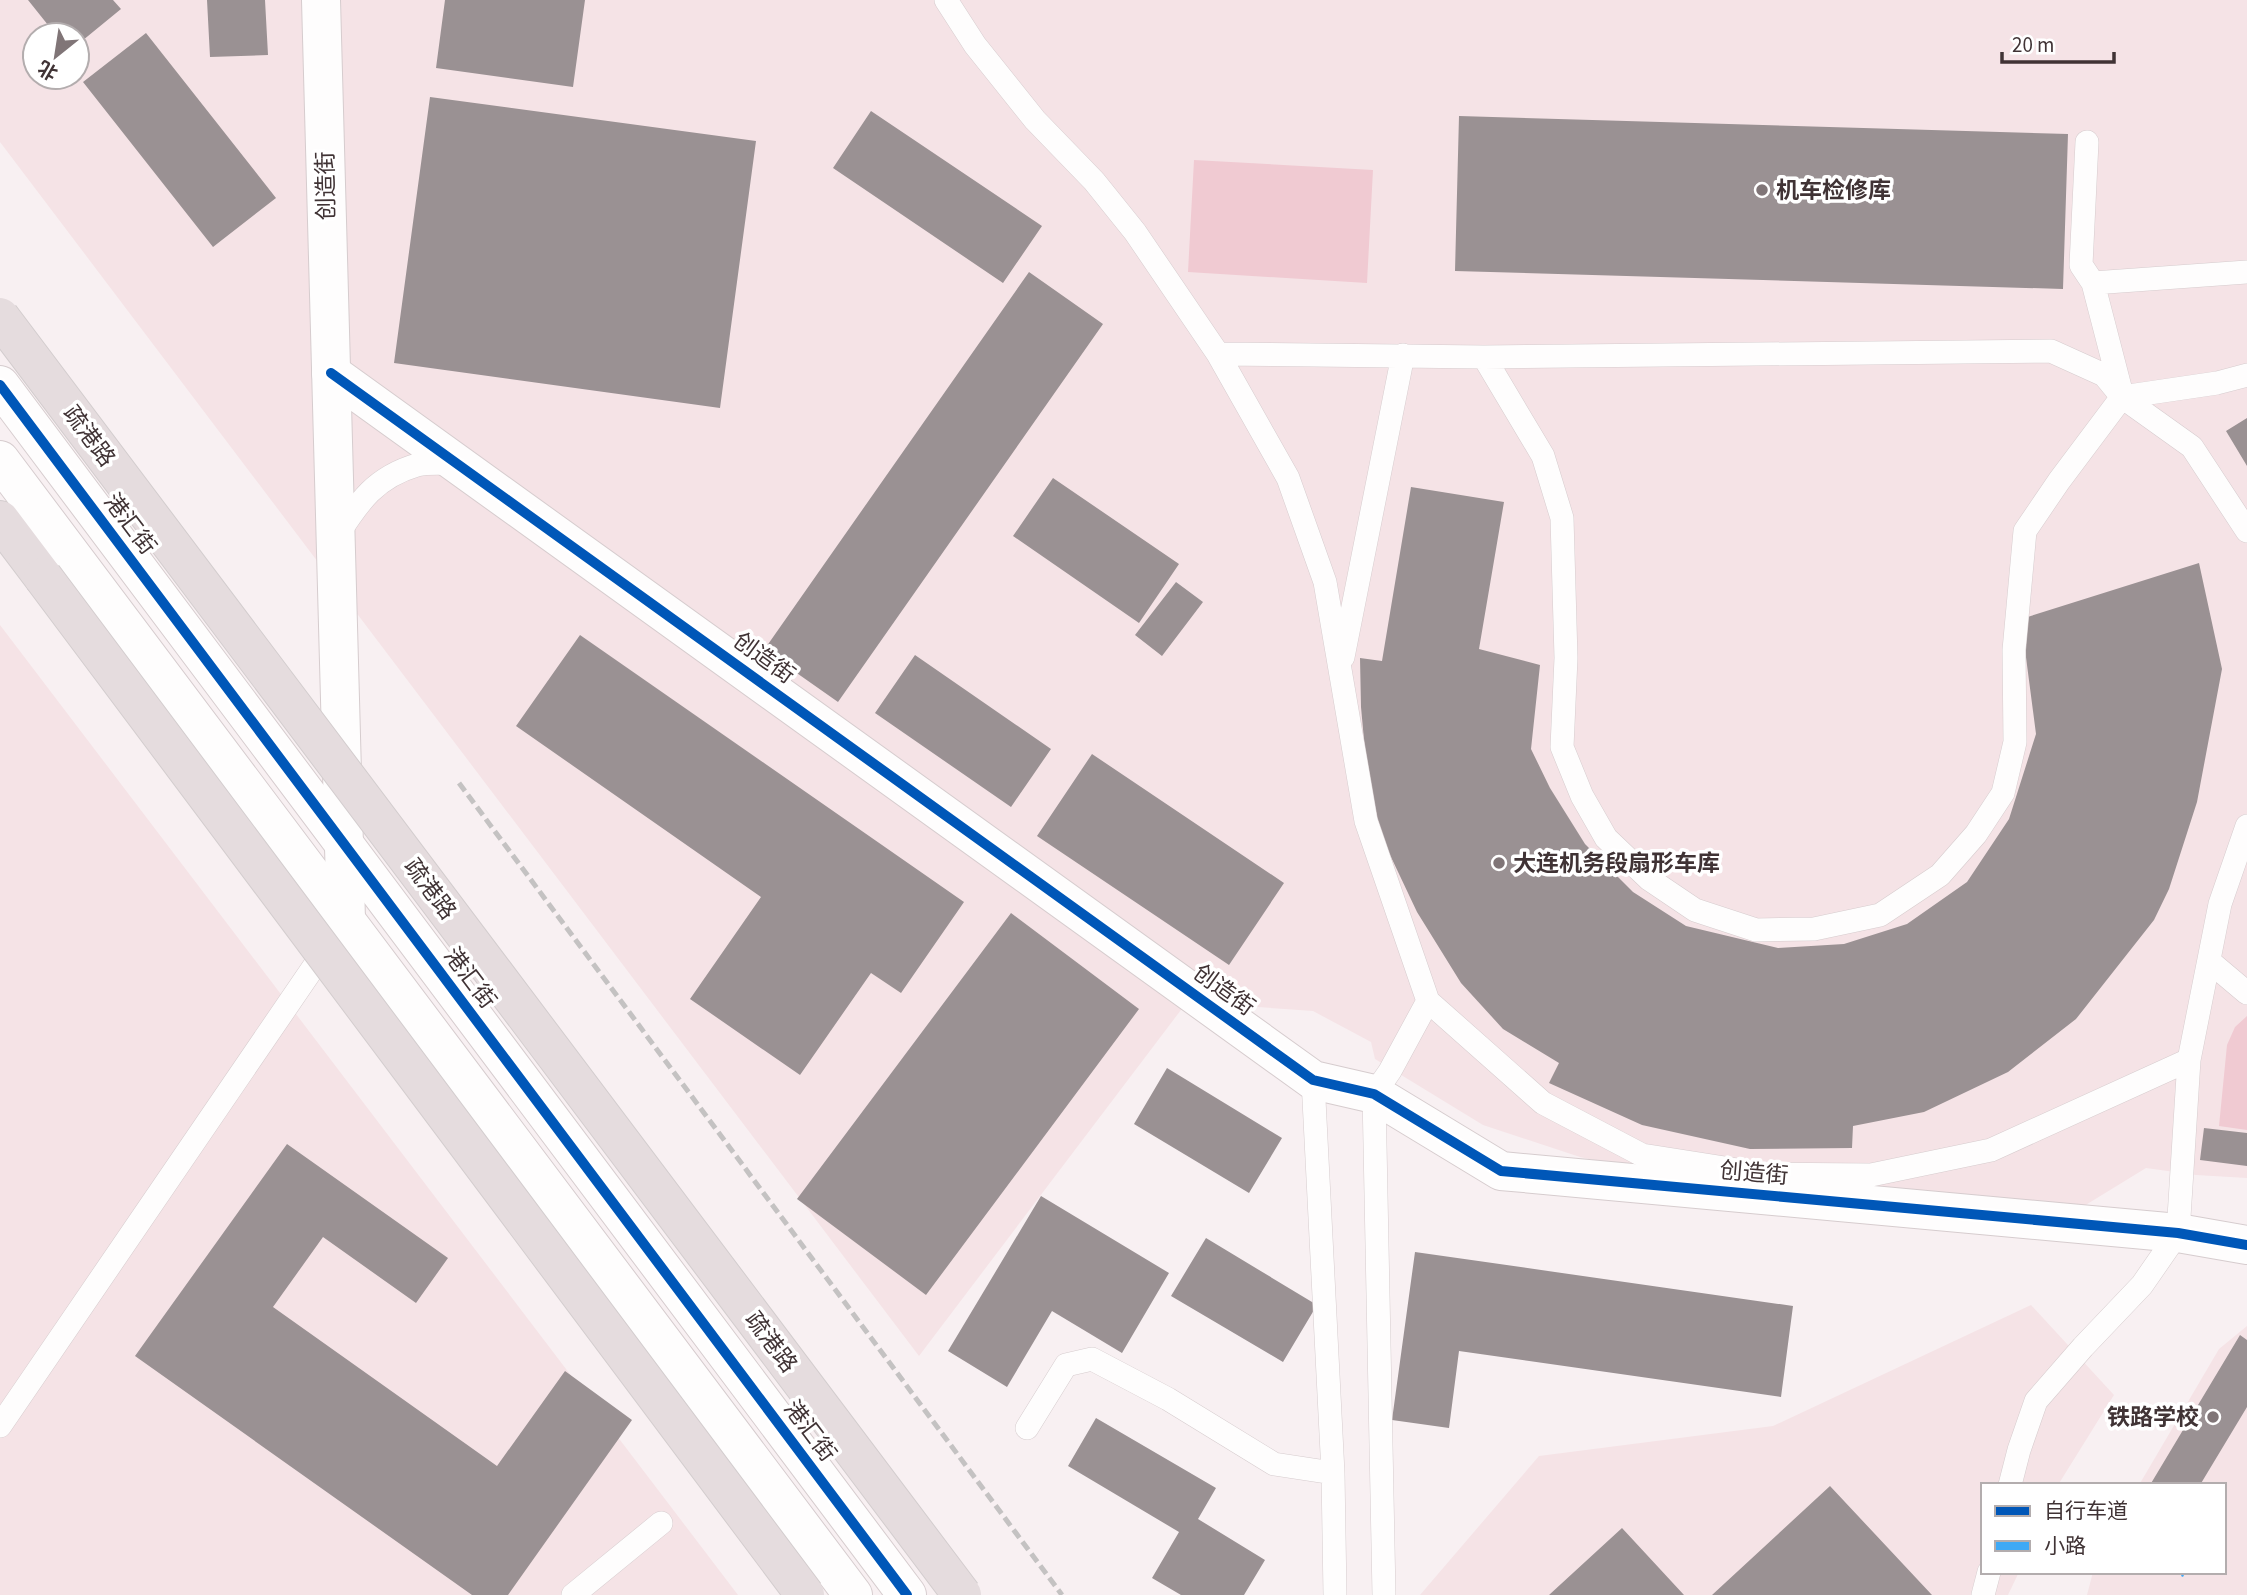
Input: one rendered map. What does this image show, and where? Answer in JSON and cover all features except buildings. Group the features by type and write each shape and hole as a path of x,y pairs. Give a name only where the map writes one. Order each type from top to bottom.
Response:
{"highway":[{"name":"疏港路","path":"0,317 962,1595"},
{"path":"0,520 805,1595"},
{"path":"0,536 43,577"}],"street":[{"name":"创造街","path":"321,0 346,920"},
{"name":"创造街","path":"331,373 1314,1080 1374,1094 1501,1171 2178,1233 2247,1245"},
{"name":"港汇街","path":"0,385 907,1595"},
{"path":"0,460 853,1595"}],"lane":[{"path":"946,0 975,45 1035,120 1094,181 1135,232 1218,354 1288,478 1325,582 1366,821 1428,1001 1543,1103 1642,1156 1763,1174 1871,1175 1991,1150 2189,1060"},
{"path":"2087,142 2081,265 2093,283 2122,397"},
{"path":"2093,283 2247,272"},
{"path":"1218,354 1484,357 2051,351 2104,375 2122,397 2192,447 2247,531"},
{"path":"1340,671 1403,355"},
{"path":"1484,357 1543,456 1562,518 1566,658 1562,747 1582,796 1606,838 1648,879 1695,910 1756,930 1814,929 1880,915 1940,876 1976,834 2003,793 2015,742 2014,650 2025,531 2122,397 2217,383 2247,375"},
{"path":"336,538 358,502 385,479 419,464 457,463"},
{"path":"2010,1483 2018,1450 2036,1401 2082,1347 2142,1285 2178,1233 2189,1060 2220,904 2247,826"},
{"path":"0,1426 346,920"},
{"path":"2209,961 2247,993"},
{"path":"304,981 328,968 355,962 381,967"},
{"path":"1384,1595 1374,1094 1390,1071 1428,1001"},
{"path":"1314,1080 1333,1473 1335,1595"},
{"path":"1027,1428 1066,1364 1092,1359 1168,1399 1274,1464 1333,1473"},
{"path":"573,1595 661,1524"},
{"path":"1983,1595 1988,1574"}],"shaded area":[{"path":"0,0 2247,0 2247,1178 2146,1168 2084,1206 1689,1181 1580,1157 1483,1125 1375,1059 1371,1042 1313,1011 1187,1002 919,1356 0,142"},
{"path":"1194,160 1373,170 1367,283 1188,272"},
{"path":"0,625 738,1595 0,1595"},
{"path":"2247,1016 2247,1130 2219,1126 2227,1045 2235,1027"},
{"path":"2031,1305 2114,1395 2059,1483 1981,1483 1981,1574 2018,1574 2008,1595 1420,1595 1539,1456 1773,1426"},
{"name":"铁路学校","path":"2247,1326 2247,1595 2087,1595 2092,1574 2226,1574 2226,1483 2140,1483 2219,1349"}],"railway":[{"path":"459,783 1062,1595"}],"cycle path":[{"path":"331,373 1313,1080 1374,1094 1501,1171 2178,1233 2247,1245"},
{"path":"0,385 907,1595"}],"place":[{"name":"机车检修库","path":"1762,190"},
{"name":"大连机务段扇形车库","path":"1499,863"},
{"name":"铁路学校","path":"2213,1417"}]}
